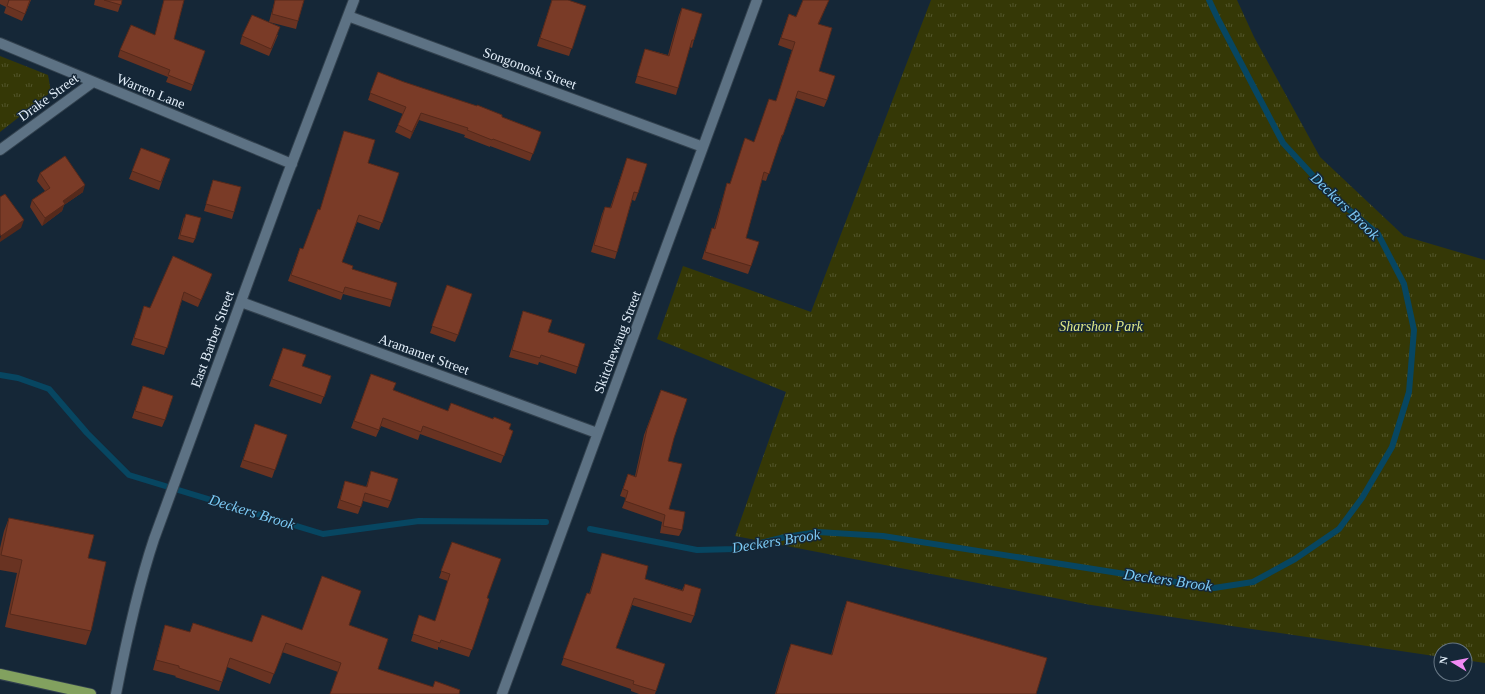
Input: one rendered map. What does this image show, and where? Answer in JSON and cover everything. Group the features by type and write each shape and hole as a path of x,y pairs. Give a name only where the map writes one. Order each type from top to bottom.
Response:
{"main road":[{"path":"0,674 91,694"}],"street":[{"name":"East Barber Street","path":"116,694 128,634 154,539 354,0"},
{"name":"Skitchewaug Street","path":"502,694 757,0"},
{"name":"Songonosk Street","path":"348,16 703,147"},
{"name":"Warren Lane","path":"0,44 292,164"},
{"name":"Drake Street","path":"0,150 93,82"},
{"name":"Aramamet Street","path":"241,302 597,433"}],"green space":[{"name":"Sharshon Park","path":"931,0 1237,0 1254,37 1320,157 1404,236 1485,260 1485,663 1473,661 1473,642 1433,642 1433,656 1091,605 735,536 786,392 657,339 683,266 811,312"},
{"path":"0,56 48,75 51,92 0,132"}],"building":[{"path":"9,0 30,0 25,14 7,6"},
{"path":"104,0 122,0 121,5"},
{"path":"164,0 184,0 174,39 205,51 193,85 168,75 170,70 120,50 131,25 155,35"},
{"path":"275,0 304,0 298,21 272,14"},
{"path":"552,0 568,0 586,6 572,49 540,38"},
{"path":"803,0 829,0 818,24 832,28 819,71 835,76 827,100 798,91 769,174 764,172 746,238 759,242 751,266 705,252 712,228 715,229 727,183 730,184 745,138 754,142 769,99 776,101 795,42 781,38 789,14 796,17"},
{"path":"682,8 702,14 694,40 692,40 678,88 637,76 645,49 669,56"},
{"path":"252,15 280,27 271,49 242,36"},
{"path":"378,72 404,82 477,105 502,115 502,117 541,132 533,154 467,130 468,128 421,113 412,132 398,125 406,107 370,93"},
{"path":"344,131 375,140 368,163 399,173 382,223 359,215 342,262 353,266 352,269 397,283 392,300 345,287 343,293 291,275 300,248 303,249 318,209 320,210"},
{"path":"141,148 170,159 161,182 132,171"},
{"path":"65,156 85,185 63,201 65,204 45,218 32,200 50,188 40,173"},
{"path":"627,158 647,164 638,193 634,192 617,252 594,245 605,207 611,208"},
{"path":"213,180 241,187 234,212 206,204"},
{"path":"5,194 24,220 1,236 0,197"},
{"path":"186,214 201,218 195,239 180,235"},
{"path":"173,256 212,274 201,300 184,292 167,348 134,338 144,306 150,308"},
{"path":"447,285 472,294 458,335 432,326"},
{"path":"523,311 552,320 548,332 585,344 578,367 541,355 540,358 512,350"},
{"path":"283,348 306,355 302,366 331,376 324,397 272,379"},
{"path":"371,374 396,383 393,390 448,411 451,403 493,419 494,417 511,424 509,429 513,431 504,456 423,426 421,432 383,418 379,430 354,421"},
{"path":"143,386 173,396 165,420 135,411"},
{"path":"661,390 687,399 668,461 682,464 669,509 685,512 682,530 663,526 665,515 625,501 628,491 623,489 628,474 636,477 647,429"},
{"path":"255,424 287,435 275,470 243,460"},
{"path":"371,471 398,479 391,501 365,493 361,507 340,500 345,481 367,487"},
{"path":"9,518 94,535 88,558 106,562 91,631 10,614 22,560 1,555"},
{"path":"452,542 501,559 487,598 489,599 472,650 441,640 440,643 413,634 419,615 435,621 450,574 441,571"},
{"path":"602,553 648,566 645,579 683,591 685,584 701,589 694,616 634,598 616,648 665,664 656,691 633,684 634,681 563,658 587,593 590,594"},
{"path":"322,576 361,591 349,625 388,639 378,669 433,687 435,681 460,690 459,694 330,694 341,663 286,643 274,674 230,658 222,682 179,668 179,666 156,660 165,625 190,632 193,623 252,642 262,615 302,630"},
{"path":"847,601 1047,658 1036,694 776,694 791,644 832,655"}],"waterway":[{"name":"Deckers Brook","path":"590,529 697,550 736,549 785,537 818,532 883,536 1214,588 1253,582 1295,559 1339,529 1362,498 1392,447 1409,392 1414,330 1404,284 1378,234 1329,193 1283,143 1209,0"},
{"name":"Deckers Brook","path":"0,375 18,378 49,389 87,433 129,475 323,534 419,521 546,522"}]}
